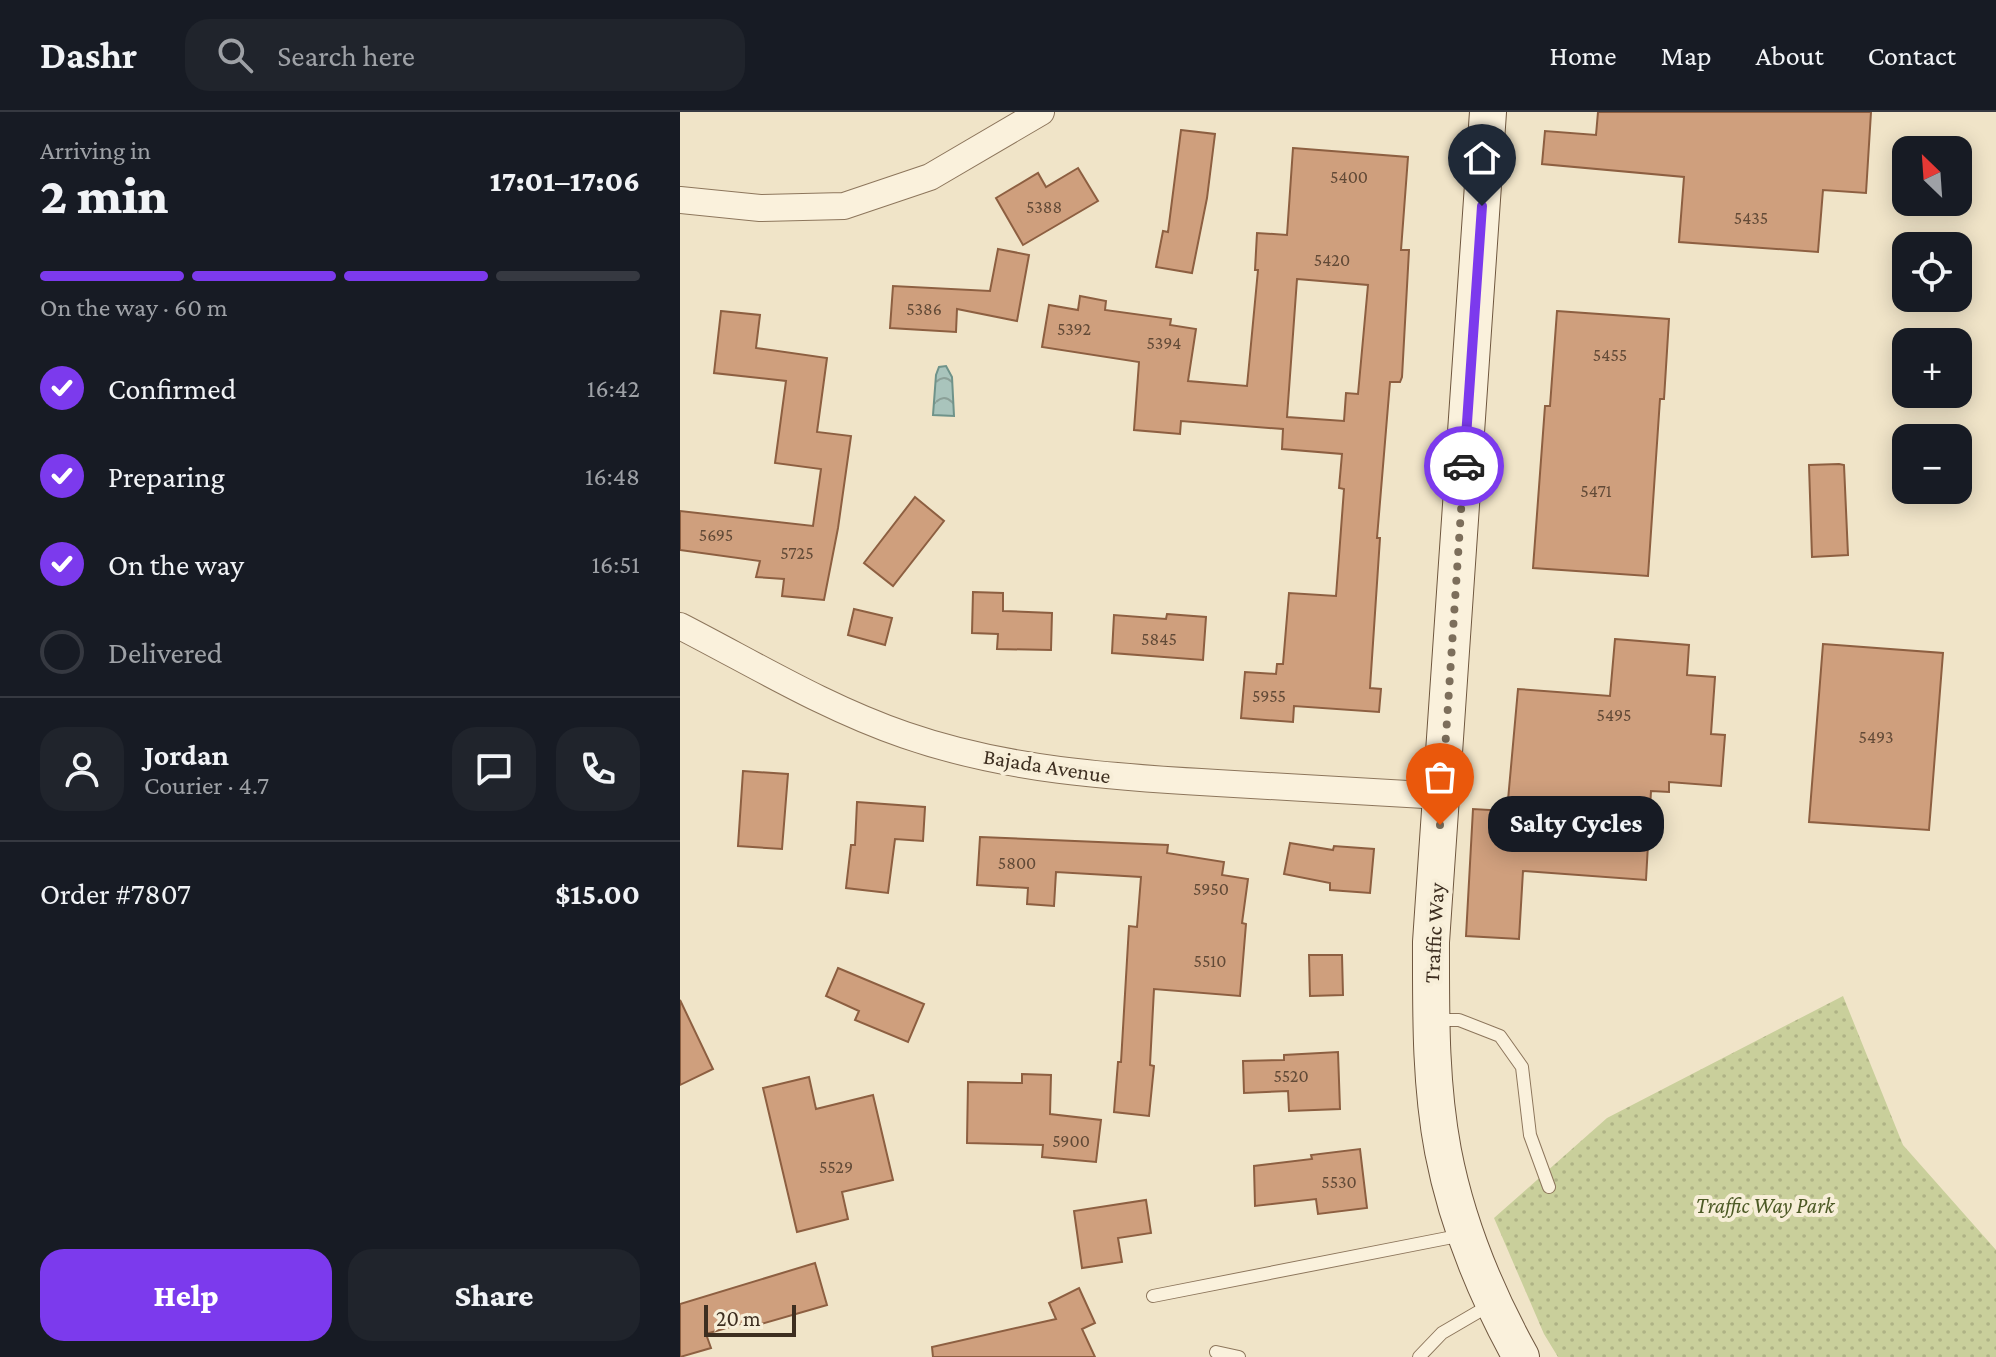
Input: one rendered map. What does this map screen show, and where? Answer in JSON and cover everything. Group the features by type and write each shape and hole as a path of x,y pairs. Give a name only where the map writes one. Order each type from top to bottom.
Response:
{"street":[{"path":"680,200 760,208 844,206 930,177 1041,112"},
{"name":"Traffic Way","path":"1488,112 1431,942 1431,1020 1434,1081 1443,1151 1466,1235 1493,1303 1521,1357"},
{"name":"Bajada Avenue","path":"680,626 839,708 905,735 972,755 1041,769 1111,777 1442,796"}],"lane":[{"path":"1431,1020 1459,1020 1500,1036 1522,1067 1530,1135 1549,1187"},
{"path":"1153,1296 1466,1235"},
{"path":"1419,1357 1442,1333 1493,1303"},
{"path":"1216,1352 1239,1357"}],"green space":[{"name":"Traffic Way Park","path":"1843,996 1903,1145 1996,1250 1996,1357 1558,1357 1544,1334 1494,1218 1607,1118"}],"water":[{"path":"946,366 952,377 954,416 933,415 936,375 939,367"}],"building":[{"path":"1598,112 1871,112 1866,193 1823,190 1818,252 1679,242 1684,177 1542,164 1545,131 1596,135"},
{"path":"1181,130 1215,134 1207,198 1192,273 1156,267 1163,231 1168,232"},
{"path":"1293,148 1408,157 1401,250 1409,250 1402,377 1400,382 1390,382 1377,538 1380,538 1370,688 1381,689 1379,712 1294,706 1293,722 1241,718 1245,672 1276,674 1277,664 1283,664 1289,593 1336,596 1344,489 1339,488 1342,454 1282,449 1283,429 1181,421 1180,434 1134,430 1139,362 1042,347 1049,305 1078,310 1080,296 1106,301 1105,310 1171,319 1170,325 1196,329 1188,381 1247,386 1258,270 1255,270 1257,233 1287,235","holes":["1297,279 1368,285 1358,394 1346,393 1344,421 1287,417"]},
{"path":"1078,168 1098,201 1023,245 996,198 1038,173 1046,187"},
{"path":"998,249 1029,255 1017,321 957,309 956,332 890,328 893,286 990,291"},
{"path":"721,311 760,315 756,348 827,358 817,432 851,436 824,600 782,596 784,579 756,577 760,561 680,550 680,511 813,526 821,469 775,463 786,381 714,373"},
{"path":"1557,311 1669,319 1664,399 1660,399 1648,576 1533,568 1545,406 1550,406"},
{"path":"1809,465 1844,465 1848,555 1812,557"},
{"path":"915,497 944,521 893,586 864,563"},
{"path":"973,592 1003,593 1003,611 1052,613 1051,650 997,649 998,634 972,633"},
{"path":"854,609 892,618 885,645 848,635"},
{"path":"1167,614 1206,617 1203,660 1112,653 1114,615 1166,619"},
{"path":"1615,639 1689,645 1687,675 1715,677 1711,734 1725,735 1721,786 1669,782 1669,792 1651,791 1646,880 1523,871 1519,939 1466,936 1473,809 1507,811 1518,689 1610,696"},
{"path":"1823,644 1943,653 1929,830 1809,822"},
{"path":"743,771 788,774 782,849 738,846"},
{"path":"857,802 925,807 923,841 895,839 888,893 846,888 851,845 855,845"},
{"path":"980,837 1168,845 1167,853 1224,862 1222,875 1248,879 1242,923 1246,924 1240,996 1154,989 1150,1065 1154,1066 1149,1116 1114,1112 1118,1062 1121,1062 1129,926 1137,927 1141,877 1056,872 1054,906 1027,904 1028,888 977,885"},
{"path":"1290,843 1333,850 1334,846 1374,849 1370,893 1330,890 1330,883 1284,874"},
{"path":"1309,955 1342,955 1343,995 1310,996"},
{"path":"838,968 924,1004 908,1042 855,1020 859,1011 826,996"},
{"path":"680,1000 713,1069 680,1085"},
{"path":"1338,1052 1340,1109 1289,1111 1288,1091 1244,1093 1243,1061 1284,1060 1284,1055"},
{"path":"1022,1074 1051,1075 1050,1114 1101,1120 1096,1162 1042,1157 1043,1145 967,1143 968,1082 1022,1083"},
{"path":"809,1077 816,1109 873,1095 893,1180 842,1192 848,1219 797,1232 763,1088"},
{"path":"1360,1149 1367,1208 1318,1214 1316,1199 1255,1206 1254,1166"},
{"path":"1146,1200 1151,1233 1118,1238 1122,1262 1082,1268 1074,1211"},
{"path":"815,1263 827,1305 761,1324 760,1318 706,1334 711,1348 680,1357 680,1304"},
{"path":"1079,1288 1095,1323 1082,1329 1095,1357 933,1357 932,1347 1056,1319 1049,1303"}],"way so far":[{"path":"1440,825 1464,466"}],"place":[{"name":"Salty Cycles","path":"1440,825"}],"route":[{"path":"1464,466 1482,206"}]}
